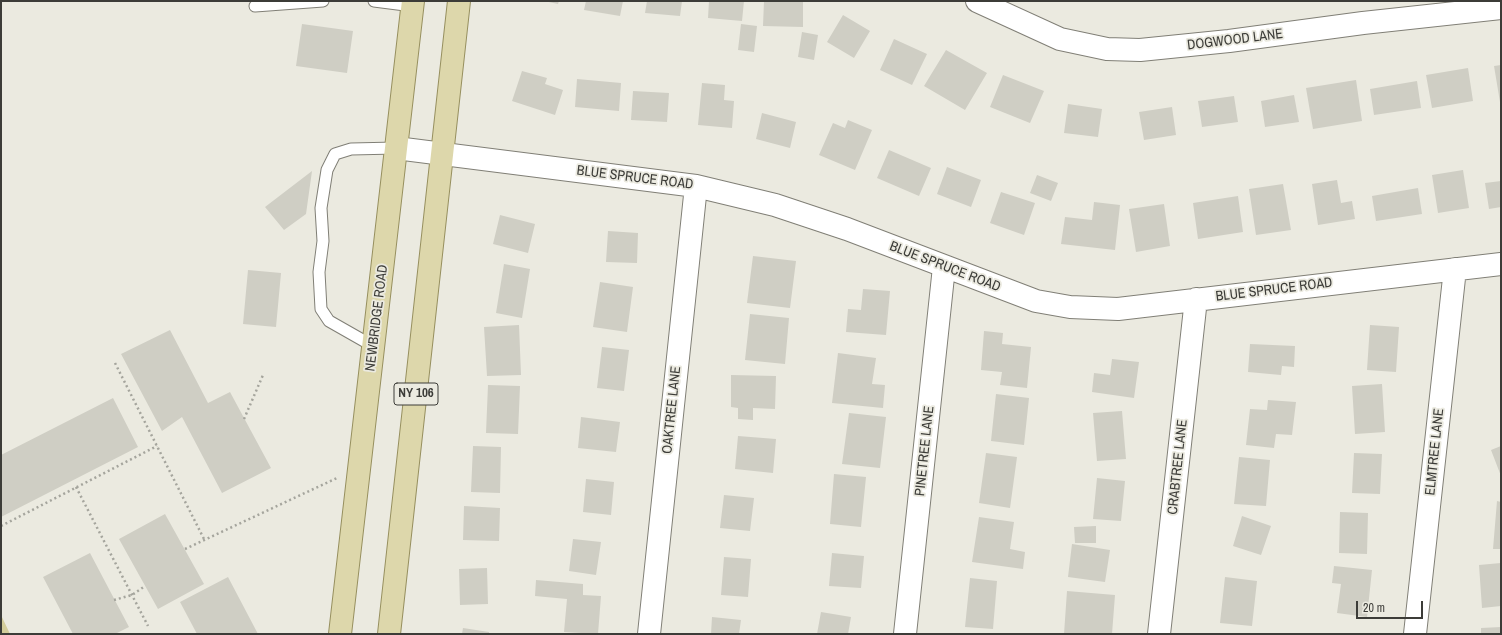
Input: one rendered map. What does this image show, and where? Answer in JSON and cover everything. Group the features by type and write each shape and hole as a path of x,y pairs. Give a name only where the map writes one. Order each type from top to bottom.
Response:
{"main road":[{"name":"NY 106","path":"389,634 459,1"},
{"name":"NEWBRIDGE ROAD","path":"340,634 413,3"}],"street":[{"name":"DOGWOOD LANE","path":"977,1 1060,39 1107,49 1140,50 1229,41 1363,23 1501,8"},
{"name":"BLUE SPRUCE ROAD","path":"396,148 696,186 775,205 847,229 1036,301 1070,307 1118,309 1501,264"},
{"name":"OAKTREE LANE","path":"649,634 696,186"},
{"name":"PINETREE LANE","path":"905,634 944,267"},
{"name":"ELMTREE LANE","path":"1415,634 1455,269"},
{"name":"CRABTREE LANE","path":"1159,634 1196,299"}],"lane":[{"path":"255,6 323,1"},
{"path":"374,1 413,3"},
{"path":"373,346 329,321 321,309 319,272 323,241 321,208 327,170 336,154 351,149 396,148"}],"path":[{"path":"115,363 205,542"},
{"path":"244,419 263,375"},
{"path":"1,526 157,446"},
{"path":"185,550 205,542 359,467"},
{"path":"76,487 148,626"},
{"path":"114,600 132,595 146,586"}],"shaded area":[{"path":"1,615 10,634 1,634"}],"building":[{"path":"544,1 559,1 558,4"},
{"path":"586,1 623,1 620,16 584,10"},
{"path":"647,1 682,1 680,16 645,13"},
{"path":"709,1 744,1 742,21 708,18"},
{"path":"764,1 803,1 803,27 763,26"},
{"path":"843,15 870,31 854,58 827,42"},
{"path":"302,24 353,31 347,73 296,66"},
{"path":"741,24 757,26 754,52 738,50"},
{"path":"802,32 818,35 814,60 798,57"},
{"path":"894,39 927,54 912,85 880,70"},
{"path":"946,50 987,73 965,110 924,86"},
{"path":"1501,65 1501,102 1500,102 1494,66"},
{"path":"1468,68 1473,101 1432,108 1426,75"},
{"path":"522,71 547,78 545,84 563,90 555,115 512,101"},
{"path":"1003,75 1044,91 1030,123 990,107"},
{"path":"577,79 621,83 619,111 575,107"},
{"path":"1356,80 1362,121 1313,129 1306,88"},
{"path":"1417,81 1421,108 1374,115 1370,89"},
{"path":"702,83 725,85 724,100 734,101 732,128 698,125"},
{"path":"633,91 669,93 667,122 631,120"},
{"path":"1294,95 1299,122 1265,127 1261,101"},
{"path":"1234,96 1238,122 1202,127 1198,101"},
{"path":"1068,104 1102,109 1098,137 1064,133"},
{"path":"1172,107 1176,135 1144,140 1139,112"},
{"path":"762,113 796,122 790,148 756,139"},
{"path":"848,120 872,130 855,170 819,155 833,123 845,128"},
{"path":"889,150 931,168 919,196 877,178"},
{"path":"947,167 981,180 971,207 937,194"},
{"path":"1463,170 1469,208 1438,213 1432,175"},
{"path":"312,171 306,214 284,230 265,207"},
{"path":"1037,175 1058,183 1051,201 1030,193"},
{"path":"1337,180 1341,203 1352,201 1355,219 1318,225 1312,184"},
{"path":"1501,181 1501,207 1489,209 1485,183"},
{"path":"1283,184 1291,230 1256,235 1249,189"},
{"path":"1418,188 1422,214 1376,221 1372,196"},
{"path":"1001,192 1035,203 1024,235 990,223"},
{"path":"1238,196 1243,232 1198,239 1193,203"},
{"path":"1094,202 1120,205 1115,250 1061,244 1065,217 1092,220"},
{"path":"1164,204 1170,246 1136,252 1129,209"},
{"path":"500,215 535,224 528,253 493,244"},
{"path":"608,231 638,233 637,263 606,262"},
{"path":"753,256 796,261 790,308 747,303"},
{"path":"504,264 530,269 522,318 496,313"},
{"path":"248,270 281,273 276,327 243,324"},
{"path":"600,282 633,287 627,332 593,327"},
{"path":"863,289 890,291 886,335 846,332 848,309 861,310"},
{"path":"750,314 789,318 785,364 745,360"},
{"path":"519,325 521,375 487,376 484,327"},
{"path":"1370,325 1399,327 1396,372 1367,370"},
{"path":"170,330 208,403 230,392 271,468 222,493 182,417 162,431 121,354"},
{"path":"984,331 1003,333 1002,344 1031,347 1027,388 1000,385 1002,372 981,370"},
{"path":"1250,344 1295,346 1294,367 1282,366 1281,375 1248,372"},
{"path":"602,347 629,350 624,391 597,388"},
{"path":"838,353 876,358 872,384 885,385 883,408 832,403"},
{"path":"1112,359 1139,362 1134,398 1092,392 1094,373 1110,375"},
{"path":"731,375 776,376 775,409 753,408 753,420 738,419 738,408 731,407"},
{"path":"1382,384 1385,432 1355,434 1352,386"},
{"path":"488,385 520,386 518,434 486,433"},
{"path":"996,394 1029,398 1024,445 991,441"},
{"path":"113,398 138,447 1,517 1,455"},
{"path":"1268,400 1296,402 1292,435 1276,434 1274,448 1246,445 1250,409 1267,410"},
{"path":"1122,411 1126,459 1097,461 1093,413"},
{"path":"849,413 886,417 880,468 842,464"},
{"path":"581,417 620,422 616,452 578,448"},
{"path":"738,436 776,439 773,473 735,469"},
{"path":"473,446 501,447 500,493 471,492"},
{"path":"1501,446 1501,476 1491,450"},
{"path":"986,453 1017,457 1010,508 979,503"},
{"path":"1354,453 1382,454 1380,494 1352,493"},
{"path":"1239,457 1270,460 1266,506 1234,504"},
{"path":"834,474 866,477 861,527 830,524"},
{"path":"1097,478 1125,481 1121,521 1093,519"},
{"path":"586,479 614,482 611,515 583,512"},
{"path":"724,495 754,498 750,531 720,528"},
{"path":"1497,501 1501,502 1501,549 1493,549"},
{"path":"464,506 500,508 499,541 463,540"},
{"path":"1340,512 1368,513 1367,554 1339,553"},
{"path":"165,514 204,584 158,609 119,539"},
{"path":"1242,516 1271,526 1261,555 1233,546"},
{"path":"979,517 1014,522 1010,549 1025,552 1023,569 972,562"},
{"path":"1096,526 1096,543 1075,543 1074,527"},
{"path":"573,539 601,542 596,575 569,571"},
{"path":"1072,544 1110,550 1105,582 1068,577"},
{"path":"90,553 129,627 115,634 73,634 43,577"},
{"path":"832,553 864,556 861,588 829,586"},
{"path":"724,557 751,559 748,597 721,595"},
{"path":"1501,563 1501,606 1482,608 1479,565"},
{"path":"1334,566 1372,570 1367,617 1337,613 1341,584 1332,583"},
{"path":"487,568 488,604 460,605 459,569"},
{"path":"228,577 258,634 197,634 180,602"},
{"path":"1225,577 1257,581 1252,626 1220,623"},
{"path":"970,578 997,581 993,629 965,627"},
{"path":"536,580 583,584 583,595 601,596 598,634 564,632 567,599 535,596"},
{"path":"1067,591 1115,595 1112,634 1064,634"},
{"path":"821,612 851,617 848,634 817,634"},
{"path":"712,617 741,620 739,634 711,634"},
{"path":"1501,627 1501,634 1481,634 1481,628"},
{"path":"463,628 489,632 489,634 462,634"}]}
